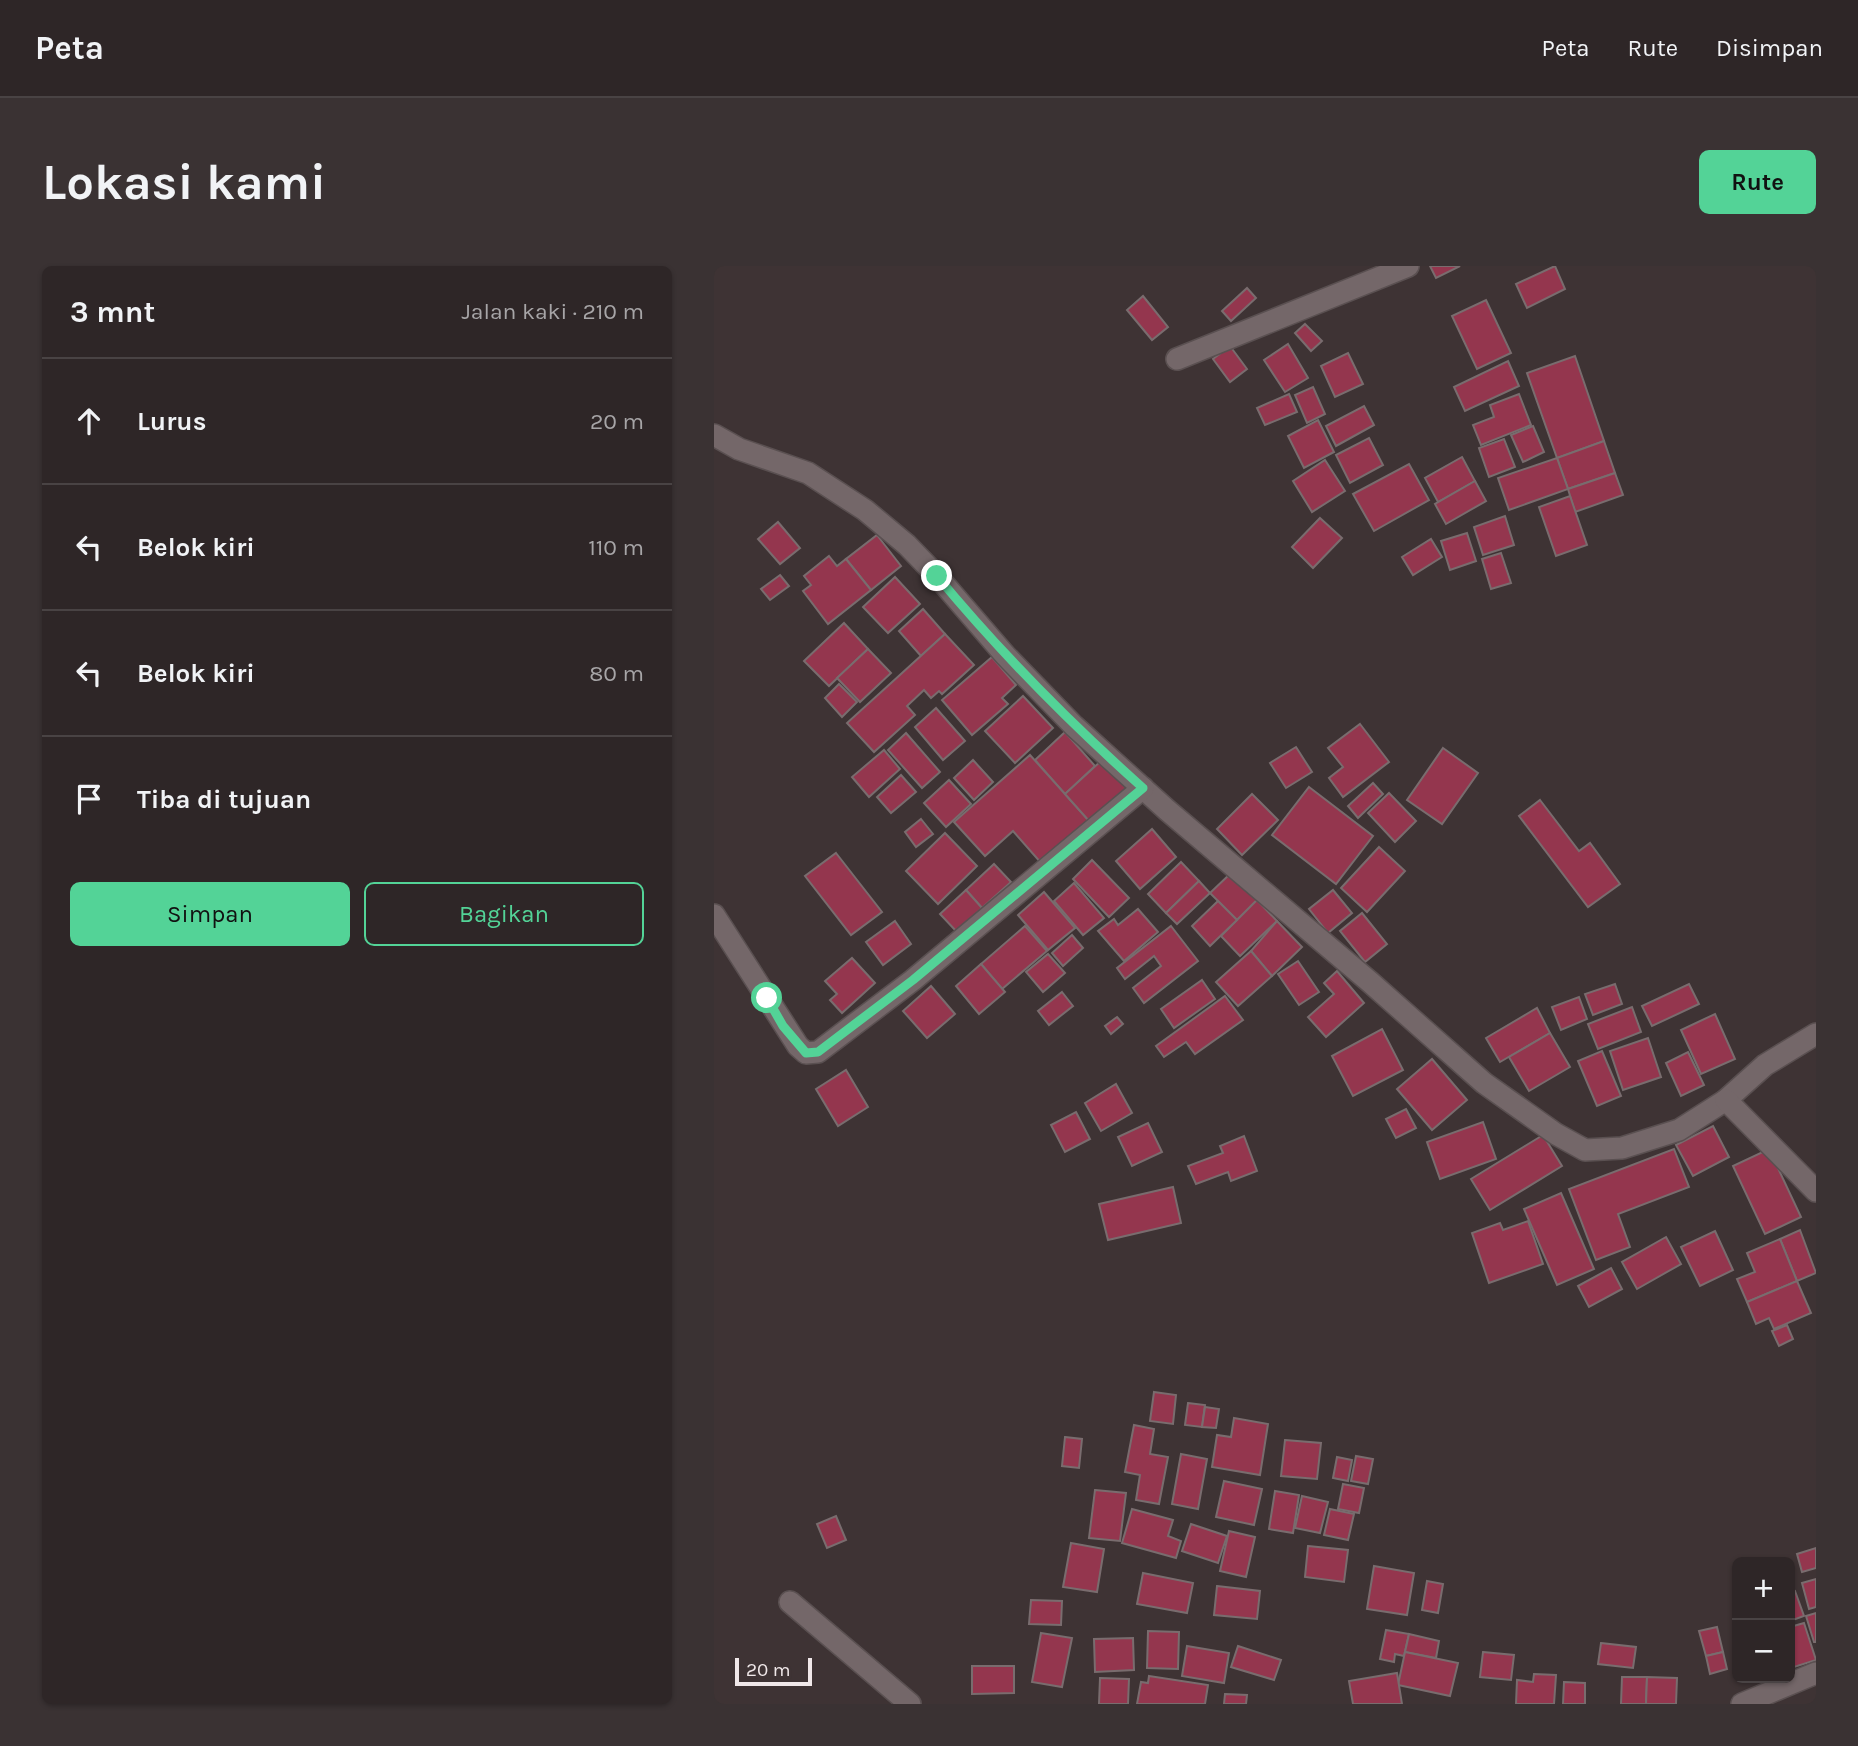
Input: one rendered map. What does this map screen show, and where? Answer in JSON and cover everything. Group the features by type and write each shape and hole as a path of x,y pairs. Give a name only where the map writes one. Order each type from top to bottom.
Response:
{"street":[{"path":"1177,359 1408,266"},
{"path":"714,435 739,449 808,473 876,519 922,560 1005,654 1074,726 1143,788 1484,1083 1556,1134 1585,1150 1622,1148 1679,1130 1726,1100 1765,1065 1816,1034"},
{"path":"714,915 798,1046 806,1053 818,1052 913,980 1143,788"},
{"path":"1726,1100 1816,1191"},
{"path":"790,1602 910,1704"},
{"path":"1742,1704 1816,1673"}],"building":[{"path":"1430,266 1460,266 1436,278"},
{"path":"1555,266 1565,289 1527,308 1516,284"},
{"path":"1247,288 1256,298 1231,321 1222,311"},
{"path":"1143,296 1168,327 1152,340 1127,310"},
{"path":"1486,300 1511,353 1477,369 1452,316"},
{"path":"1305,324 1322,341 1311,351 1295,333"},
{"path":"1288,344 1308,378 1285,392 1264,360"},
{"path":"1230,346 1247,369 1230,382 1213,359"},
{"path":"1348,353 1363,384 1335,397 1321,366"},
{"path":"1575,356 1604,441 1557,458 1527,373"},
{"path":"1508,361 1519,386 1465,411 1454,387"},
{"path":"1313,387 1325,414 1307,423 1295,395"},
{"path":"1289,394 1297,412 1265,425 1257,408"},
{"path":"1519,394 1531,425 1481,445 1473,425 1494,417 1490,405"},
{"path":"1364,406 1374,425 1336,446 1326,426"},
{"path":"1318,420 1334,452 1304,468 1288,436"},
{"path":"1533,426 1544,452 1523,462 1511,435"},
{"path":"1369,438 1383,465 1350,483 1336,455"},
{"path":"1504,439 1515,467 1489,477 1479,448"},
{"path":"1604,441 1615,473 1568,489 1557,458"},
{"path":"1462,457 1475,481 1438,502 1425,478"},
{"path":"1557,458 1568,489 1509,510 1498,478"},
{"path":"1325,460 1345,491 1312,512 1293,481"},
{"path":"1409,464 1429,500 1374,531 1353,494"},
{"path":"1615,473 1623,495 1575,512 1568,489"},
{"path":"1475,481 1486,501 1446,524 1435,504"},
{"path":"1570,496 1587,545 1556,556 1539,507"},
{"path":"1505,516 1514,545 1483,555 1474,527"},
{"path":"1320,518 1342,538 1313,568 1292,547"},
{"path":"778,522 800,548 780,564 758,539"},
{"path":"1467,533 1476,561 1450,570 1441,541"},
{"path":"877,535 901,566 871,590 846,559"},
{"path":"1431,539 1442,557 1413,575 1402,557"},
{"path":"1501,553 1511,583 1491,589 1482,559"},
{"path":"829,556 837,566 846,559 871,590 828,624 803,591 811,585 804,576"},
{"path":"780,575 789,586 770,600 761,589"},
{"path":"895,577 920,604 888,633 863,607"},
{"path":"923,609 945,634 921,656 899,631"},
{"path":"844,623 868,649 829,686 804,661"},
{"path":"945,634 974,665 942,694 939,691 931,698 924,690 907,706 915,715 874,752 847,723"},
{"path":"868,649 891,673 860,702 837,678"},
{"path":"992,657 1016,685 1002,698 1008,704 972,735 942,700"},
{"path":"839,684 857,702 842,717 825,698"},
{"path":"1023,696 1053,728 1015,763 985,731"},
{"path":"936,708 965,741 943,760 915,727"},
{"path":"1360,724 1389,762 1343,797 1329,778 1343,767 1328,748"},
{"path":"1065,732 1095,766 1065,794 1035,760"},
{"path":"906,733 940,772 922,788 888,750"},
{"path":"1296,747 1312,772 1286,788 1270,763"},
{"path":"1443,748 1478,773 1442,824 1407,800"},
{"path":"884,750 900,769 869,797 852,777"},
{"path":"1030,755 1090,822 1042,864 1013,831 985,856 954,822"},
{"path":"973,760 993,782 974,800 954,778"},
{"path":"1102,760 1127,788 1090,822 1065,794"},
{"path":"901,775 916,792 891,813 877,797"},
{"path":"949,780 971,804 946,827 924,803"},
{"path":"1373,783 1383,794 1358,818 1348,806"},
{"path":"1309,787 1373,836 1336,884 1272,835"},
{"path":"1389,793 1416,821 1395,842 1368,813"},
{"path":"1252,794 1278,820 1242,855 1217,829"},
{"path":"1540,800 1579,851 1590,843 1620,884 1588,907 1519,816"},
{"path":"921,819 933,834 916,847 905,832"},
{"path":"1152,829 1176,857 1140,889 1116,861"},
{"path":"945,833 977,866 938,904 906,871"},
{"path":"1379,847 1405,871 1367,912 1341,888"},
{"path":"836,853 882,912 851,935 805,876"},
{"path":"1092,860 1129,898 1109,917 1073,879"},
{"path":"1181,862 1199,881 1166,913 1148,894"},
{"path":"994,864 1011,882 982,908 966,890"},
{"path":"1231,873 1257,900 1237,920 1210,893"},
{"path":"1199,881 1210,893 1177,924 1166,913"},
{"path":"1074,883 1104,918 1083,935 1054,901"},
{"path":"966,890 982,908 957,932 940,914"},
{"path":"1333,890 1352,913 1328,933 1309,909"},
{"path":"1044,892 1075,928 1048,950 1018,915"},
{"path":"1257,900 1277,921 1240,956 1221,936"},
{"path":"1218,901 1237,920 1210,946 1192,926"},
{"path":"1138,909 1158,932 1124,961 1098,931 1114,919 1118,925"},
{"path":"1362,913 1387,944 1365,962 1340,931"},
{"path":"895,921 911,944 883,965 866,942"},
{"path":"1277,921 1302,947 1272,976 1251,951"},
{"path":"1025,926 1047,951 1002,989 981,964"},
{"path":"1171,926 1198,961 1144,1003 1133,988 1161,966 1154,956 1125,979 1117,968"},
{"path":"1072,935 1083,948 1063,966 1052,953"},
{"path":"1251,951 1272,976 1238,1006 1216,982"},
{"path":"1048,954 1065,973 1043,992 1026,972"},
{"path":"852,958 875,983 842,1013 830,1000 837,994 825,981"},
{"path":"1298,961 1319,992 1299,1005 1278,974"},
{"path":"981,964 1005,992 979,1014 956,986"},
{"path":"1337,971 1364,1003 1326,1037 1308,1017 1334,994 1324,983"},
{"path":"1202,980 1215,999 1174,1028 1161,1009"},
{"path":"1615,984 1622,1004 1593,1015 1585,994"},
{"path":"1689,984 1699,1004 1652,1026 1642,1006"},
{"path":"931,986 955,1014 927,1038 903,1011"},
{"path":"1062,992 1073,1006 1049,1025 1038,1011"},
{"path":"1225,996 1243,1020 1195,1054 1186,1042 1164,1057 1156,1046"},
{"path":"1579,997 1587,1019 1561,1030 1552,1007"},
{"path":"1632,1007 1641,1032 1598,1049 1588,1024"},
{"path":"1537,1008 1550,1033 1500,1062 1486,1038"},
{"path":"1715,1014 1735,1059 1701,1074 1681,1030"},
{"path":"1117,1017 1123,1024 1111,1034 1105,1026"},
{"path":"1382,1029 1403,1070 1353,1096 1332,1056"},
{"path":"1550,1033 1570,1067 1529,1091 1509,1057"},
{"path":"1648,1038 1661,1077 1623,1090 1610,1051"},
{"path":"1602,1051 1621,1096 1597,1106 1578,1061"},
{"path":"1688,1052 1704,1085 1681,1096 1666,1063"},
{"path":"1432,1059 1467,1100 1432,1130 1397,1089"},
{"path":"846,1070 868,1107 838,1126 816,1089"},
{"path":"1116,1084 1132,1113 1101,1131 1085,1103"},
{"path":"1406,1109 1416,1128 1396,1138 1386,1119"},
{"path":"1076,1112 1090,1139 1065,1152 1051,1125"},
{"path":"1483,1122 1496,1159 1440,1179 1427,1142"},
{"path":"1148,1123 1162,1152 1132,1166 1118,1137"},
{"path":"1713,1126 1729,1157 1693,1176 1676,1145"},
{"path":"1543,1135 1562,1166 1490,1210 1471,1179"},
{"path":"1244,1136 1257,1171 1231,1181 1228,1172 1196,1184 1188,1166 1223,1153 1220,1146"},
{"path":"1674,1149 1689,1187 1618,1214 1630,1247 1596,1260 1569,1189"},
{"path":"1769,1149 1801,1217 1765,1234 1733,1166"},
{"path":"1173,1187 1181,1223 1108,1240 1099,1204"},
{"path":"1561,1193 1594,1269 1557,1285 1524,1209"},
{"path":"1528,1221 1543,1264 1489,1283 1472,1233 1500,1223 1503,1230"},
{"path":"1800,1230 1816,1273 1797,1281 1780,1239"},
{"path":"1715,1231 1733,1270 1700,1286 1681,1247"},
{"path":"1666,1237 1681,1264 1637,1289 1622,1262"},
{"path":"1780,1239 1797,1281 1747,1302 1737,1279 1755,1272 1747,1253"},
{"path":"1611,1268 1622,1289 1589,1307 1578,1286"},
{"path":"1797,1281 1811,1313 1774,1329 1769,1318 1756,1324 1747,1302"},
{"path":"1787,1325 1793,1339 1779,1346 1772,1331"},
{"path":"1154,1392 1176,1395 1173,1424 1150,1421"},
{"path":"1188,1403 1205,1405 1202,1427 1185,1425"},
{"path":"1205,1407 1219,1409 1216,1428 1202,1427"},
{"path":"1234,1418 1268,1424 1260,1475 1212,1467 1217,1435 1231,1437"},
{"path":"1134,1425 1154,1429 1150,1454 1168,1457 1159,1504 1136,1500 1140,1475 1125,1472"},
{"path":"1065,1437 1082,1439 1079,1468 1062,1466"},
{"path":"1285,1440 1321,1443 1317,1479 1281,1476"},
{"path":"1181,1454 1207,1459 1198,1509 1172,1504"},
{"path":"1356,1456 1373,1459 1368,1484 1351,1481"},
{"path":"1337,1457 1352,1460 1348,1481 1333,1478"},
{"path":"1224,1481 1262,1489 1254,1525 1216,1517"},
{"path":"1343,1484 1364,1488 1359,1513 1338,1509"},
{"path":"1095,1490 1126,1493 1120,1541 1089,1538"},
{"path":"1275,1491 1299,1495 1293,1533 1269,1529"},
{"path":"1302,1496 1328,1502 1320,1533 1295,1528"},
{"path":"1132,1509 1173,1520 1168,1536 1181,1541 1176,1558 1122,1543"},
{"path":"1330,1509 1354,1514 1348,1540 1324,1535"},
{"path":"836,1516 846,1540 827,1548 817,1524"},
{"path":"1191,1524 1227,1536 1218,1563 1182,1551"},
{"path":"1229,1531 1255,1537 1246,1577 1220,1571"},
{"path":"1071,1543 1104,1549 1097,1592 1063,1587"},
{"path":"1308,1546 1348,1550 1344,1582 1305,1577"},
{"path":"1816,1548 1816,1568 1802,1572 1797,1554"},
{"path":"1374,1566 1414,1573 1407,1615 1367,1609"},
{"path":"1143,1573 1193,1583 1187,1613 1137,1604"},
{"path":"1816,1579 1816,1607 1809,1609 1802,1583"},
{"path":"1427,1581 1443,1584 1438,1613 1422,1610"},
{"path":"1217,1586 1260,1591 1257,1619 1214,1615"},
{"path":"1795,1591 1804,1616 1795,1619"},
{"path":"1031,1600 1062,1601 1061,1625 1029,1624"},
{"path":"1816,1613 1816,1642 1814,1642 1806,1616"},
{"path":"1804,1623 1816,1660 1795,1667 1795,1626"},
{"path":"1717,1627 1723,1652 1706,1656 1699,1631"},
{"path":"1386,1630 1409,1634 1404,1656 1395,1654 1394,1662 1380,1659"},
{"path":"1148,1631 1179,1632 1178,1669 1147,1668"},
{"path":"1041,1633 1072,1638 1062,1687 1032,1682"},
{"path":"1409,1634 1439,1641 1436,1658 1405,1652"},
{"path":"1133,1638 1134,1670 1095,1672 1094,1639"},
{"path":"1601,1643 1636,1647 1633,1668 1598,1664"},
{"path":"1187,1646 1229,1653 1224,1683 1182,1676"},
{"path":"1238,1646 1281,1660 1274,1680 1231,1667"},
{"path":"1405,1652 1458,1663 1450,1696 1398,1685"},
{"path":"1483,1652 1514,1655 1511,1680 1480,1677"},
{"path":"1723,1652 1727,1669 1710,1674 1706,1656"},
{"path":"972,1666 1014,1666 1014,1693 972,1694"},
{"path":"1397,1673 1402,1704 1353,1704 1349,1681"},
{"path":"1534,1674 1556,1675 1554,1704 1516,1704 1517,1680 1533,1682"},
{"path":"1149,1676 1208,1685 1205,1704 1137,1704 1141,1682 1148,1683"},
{"path":"1622,1677 1647,1677 1646,1704 1621,1704"},
{"path":"1647,1677 1677,1678 1676,1704 1646,1704"},
{"path":"1100,1678 1129,1679 1128,1704 1099,1704"},
{"path":"1564,1682 1585,1683 1585,1704 1563,1704"},
{"path":"1225,1694 1247,1695 1246,1704 1224,1704"}],"route":[{"path":"767,998 798,1046 806,1053 818,1052 913,980 1143,788 1074,726 1005,654 937,576"}]}
